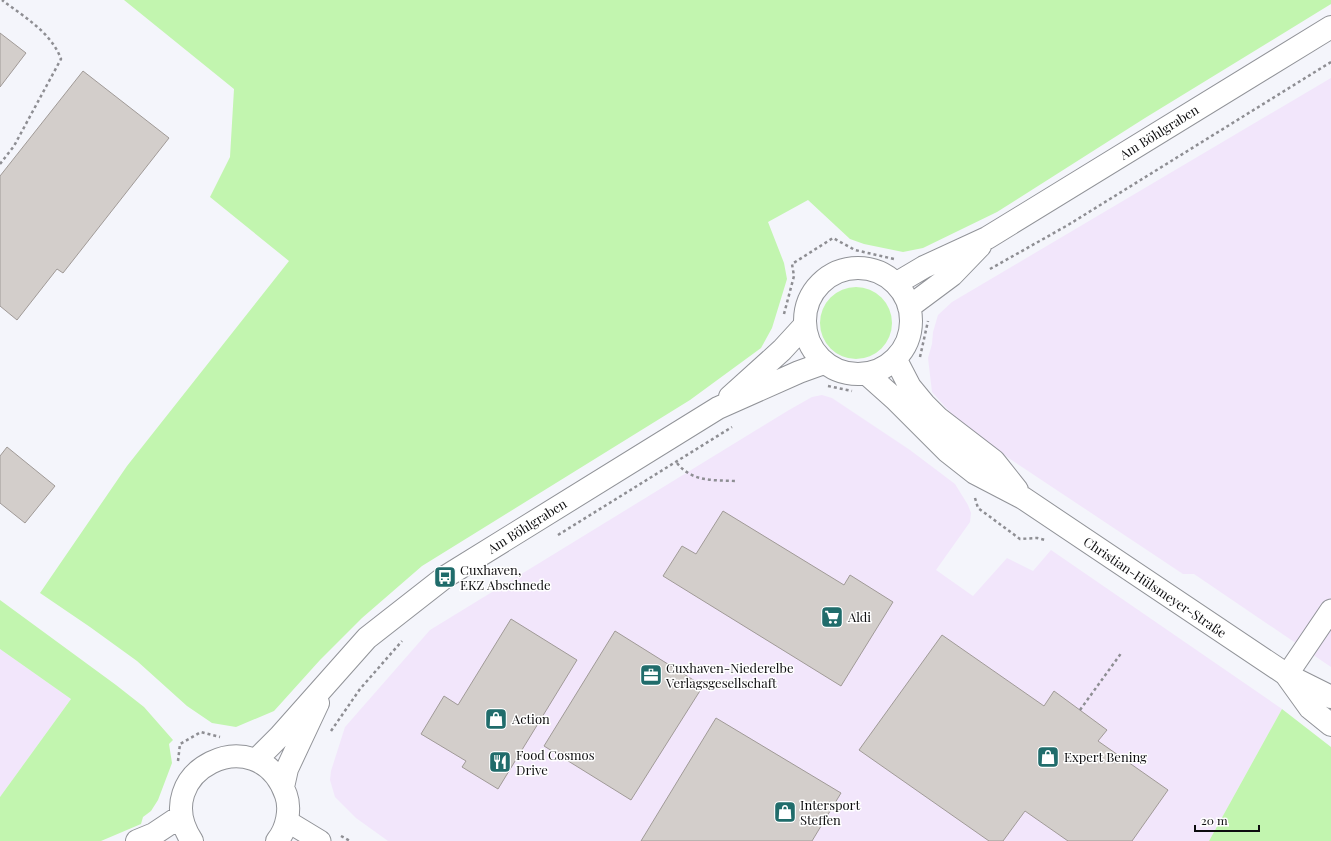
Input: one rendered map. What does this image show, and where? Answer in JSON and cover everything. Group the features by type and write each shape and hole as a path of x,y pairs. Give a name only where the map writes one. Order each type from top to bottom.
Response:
{"street":[{"name":"Am Böhlgraben","path":"897,283 924,267 987,238 1331,27"},
{"name":"Am Böhlgraben","path":"910,307 952,275 987,238"},
{"path":"850,268 870,269 897,283 910,307 911,326 907,343 896,360 883,370 867,374 846,374 824,363 809,346 804,326 806,307 815,288 832,274 850,268"},
{"name":"Am Böhlgraben","path":"718,408 746,380 782,350 804,326"},
{"name":"Christian-Hülsmeyer-Straße","path":"896,360 910,387 924,404 948,427 994,461 1023,498"},
{"name":"Am Böhlgraben","path":"256,760 280,736 367,638 445,577 718,408 799,372 824,363"},
{"name":"Christian-Hülsmeyer-Straße","path":"867,374 895,398 947,451 975,473 1023,498 1287,675 1331,697"},
{"path":"1287,675 1331,610"},
{"name":"Christian-Hülsmeyer-Straße","path":"1287,675 1310,708 1331,725"},
{"name":"Am Böhlgraben","path":"283,787 287,769 332,678"},
{"path":"192,841 186,832 181,816 182,799 187,783 198,770 211,761 226,756 241,756 256,760 267,766 283,787 287,798 287,821 277,841"},
{"path":"137,841 154,834 181,816"},
{"path":"287,821 320,841"}],"path":[{"path":"0,164 14,146 61,59 56,47 37,26 2,0"},
{"path":"987,271 1068,225 1331,62"},
{"path":"783,317 794,276 792,264 833,238 855,250 899,261"},
{"path":"824,385 856,392"},
{"path":"556,536 677,463 738,424"},
{"path":"677,463 683,471 701,479 735,481"},
{"path":"978,508 1020,539 1037,538 1048,541"},
{"path":"329,734 360,689 403,639"},
{"path":"1080,710 1122,652"},
{"path":"180,744 201,732"}],"shaded area":[{"path":"1331,78 1331,667 1194,574 1183,574 1007,457 956,419 932,392 928,358 938,315 952,302"},
{"path":"822,395 832,398 910,450 955,484 968,505 971,513 970,522 936,570 973,596 1007,558 1033,571 1051,550 1282,709 1209,841 388,841 356,818 335,797 330,780 331,771 345,727 430,630 789,410 812,397"},
{"path":"0,649 71,699 0,797"}],"green space":[{"path":"124,0 1331,0 1331,4 1145,118 997,212 923,248 903,252 864,244 850,239 808,200 768,222 784,263 787,279 772,328 761,348 690,400 422,566 362,618 320,660 274,711 236,727 212,723 187,706 137,661 40,593 127,466 289,261 210,197 230,157 234,89"},
{"path":"856,287 876,293 886,303 892,323 886,343 876,353 856,359 836,353 826,343 820,323 826,303 836,293"},
{"path":"0,600 144,707 173,740 169,744 172,763 158,800 151,811 143,817 141,824 101,841 0,841 0,797 71,699 0,649"},
{"path":"1282,709 1331,747 1331,841 1209,841"}],"building":[{"path":"0,33 26,53 0,87"},
{"path":"83,71 169,138 63,273 57,269 17,320 0,306 0,176"},
{"path":"7,447 55,486 25,523 0,503 0,456"},
{"path":"723,511 844,585 850,575 893,602 841,686 663,576 682,546 696,554"},
{"path":"511,619 577,660 498,789 462,767 466,761 421,734 444,696 458,705"},
{"path":"615,631 703,686 631,800 544,746"},
{"path":"942,635 1044,706 1054,691 1107,730 1098,741 1168,790 1132,841 1068,841 1025,811 1003,841 989,841 859,750"},
{"path":"716,718 841,793 812,841 641,841"}],"place":[{"name":"Cuxhaven, EKZ Abschnede","path":"445,577"},
{"name":"Aldi","path":"832,617"},
{"name":"Cuxhaven-Niederelbe Verlagsgesellschaft","path":"651,675"},
{"name":"Action","path":"496,719"},
{"name":"Expert Bening","path":"1048,757"},
{"name":"Food Cosmos Drive","path":"500,762"},
{"name":"Intersport Steffen","path":"785,812"}]}
